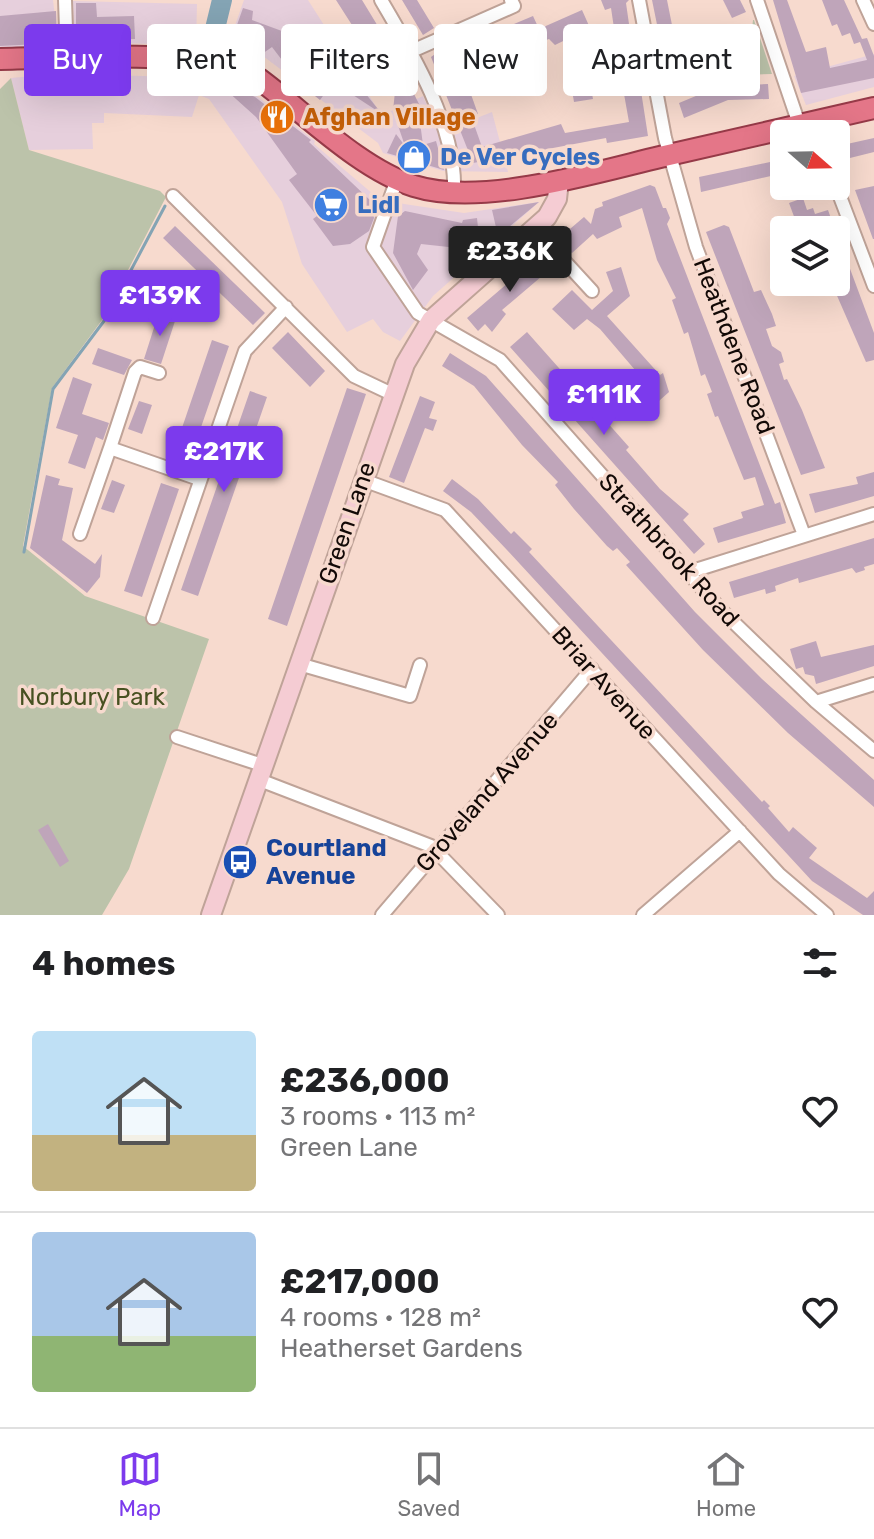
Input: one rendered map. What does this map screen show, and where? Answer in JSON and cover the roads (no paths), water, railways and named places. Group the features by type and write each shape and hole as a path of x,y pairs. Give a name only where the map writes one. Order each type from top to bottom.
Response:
{"highway":[{"path":"0,59 24,59"},
{"path":"131,60 206,62 238,69 259,79 379,170 433,191 454,192 559,181 770,135"},
{"path":"834,120 874,108"}],"main road":[{"name":"Green Lane","path":"211,915 392,394 431,320 535,229 552,209 559,181"}],"street":[{"path":"65,0 66,24"},
{"path":"381,0 396,24"},
{"path":"418,48 514,6 511,0"},
{"name":"Heathdene Road","path":"639,0 644,24"},
{"path":"757,0 811,120"},
{"path":"863,0 874,24"},
{"path":"418,67 453,157 454,192"},
{"path":"606,101 607,96"},
{"name":"Heathdene Road","path":"658,96 665,138 696,247 804,535"},
{"name":"Strathbrook Road","path":"397,179 373,247 418,313 500,360 686,573 816,702 874,751"},
{"path":"173,196 354,376 392,394"},
{"path":"841,200 874,286"},
{"path":"535,229 593,286"},
{"path":"153,618 245,351 286,307"},
{"path":"80,534 135,372 140,367 159,373"},
{"path":"110,448 199,479"},
{"name":"Briar Avenue","path":"363,480 445,510 802,897 827,915"},
{"path":"686,573 874,514"},
{"path":"299,664 410,696 420,665"},
{"name":"Groveland Avenue","path":"382,915 592,669"},
{"path":"816,702 874,684"},
{"path":"177,737 436,850 498,915"},
{"path":"643,915 740,831"}],"waterway":[{"path":"216,24 222,0"},
{"path":"24,552 53,389 104,321 165,206"}],"place":[{"name":"Afghan Village","path":"277,117"},
{"name":"De Ver Cycles","path":"414,157"},
{"name":"Lidl","path":"331,205"},
{"name":"Courtland Avenue","path":"240,862"}],"park label":[{"name":"Norbury Park","path":"92,697"}]}
